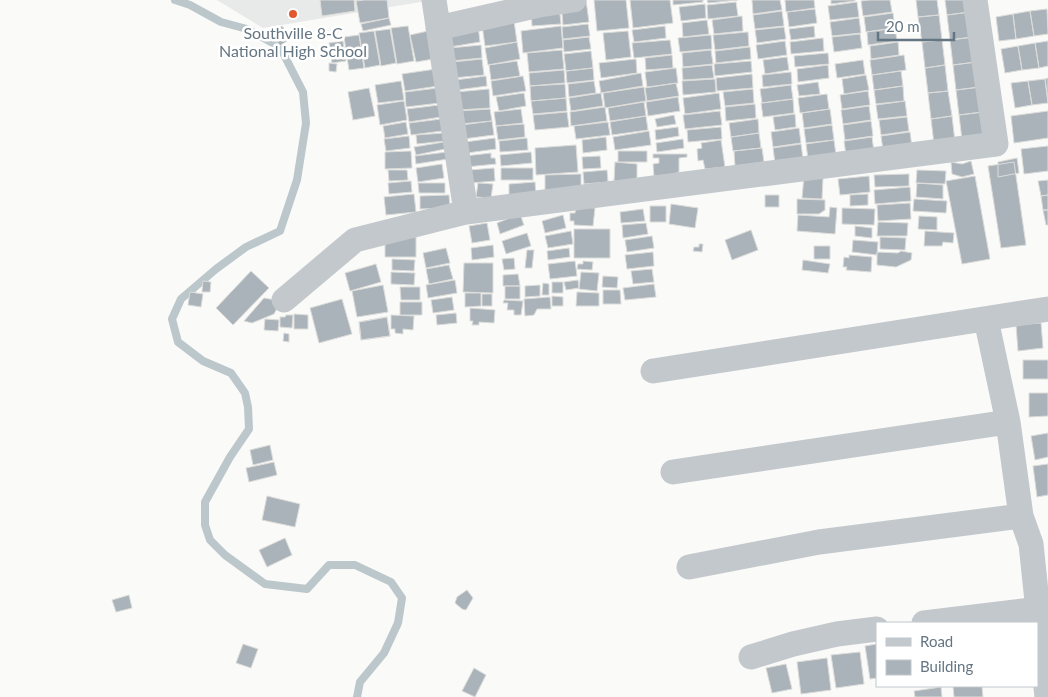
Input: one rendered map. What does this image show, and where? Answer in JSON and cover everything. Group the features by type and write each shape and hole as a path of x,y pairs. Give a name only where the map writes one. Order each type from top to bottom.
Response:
{"street":[{"path":"434,0 466,212"},
{"path":"438,28 539,5 574,0"},
{"path":"284,300 355,240 466,212 996,144 975,0"},
{"path":"653,371 1048,309"},
{"path":"986,319 1008,422 1021,516 1040,544 1039,609 1047,697"},
{"path":"673,472 1008,422"},
{"path":"689,567 819,542 1021,516"},
{"path":"932,622 1039,609"},
{"path":"751,657 793,644 837,634 876,629"}],"shaded area":[{"name":"Southville 8-C National High School","path":"217,0 427,0 427,1 263,28"}],"building":[{"path":"320,0 354,0 355,11 322,16"},
{"path":"387,0 389,18 360,23 356,1"},
{"path":"586,0 589,22 563,25 561,2"},
{"path":"594,0 626,0 629,28 597,31"},
{"path":"630,0 670,0 673,23 633,28"},
{"path":"673,0 703,0 703,2 673,5"},
{"path":"707,0 738,0 708,3"},
{"path":"752,0 780,0 782,10 753,14"},
{"path":"785,0 814,0 815,8 786,12"},
{"path":"831,0 855,0 855,1 831,4"},
{"path":"890,0 892,12 863,16 861,1"},
{"path":"916,0 937,0 939,15 918,17"},
{"path":"945,0 969,0 970,12 947,15"},
{"path":"736,2 738,16 708,19 707,5"},
{"path":"857,2 859,17 830,20 828,6"},
{"path":"705,4 706,18 681,21 679,7"},
{"path":"559,6 561,24 532,26 531,8"},
{"path":"815,9 817,23 789,27 787,12"},
{"path":"1047,9 1048,34 1034,36 1030,11"},
{"path":"782,11 784,26 755,29 753,15"},
{"path":"1030,11 1034,36 1016,39 1013,14"},
{"path":"970,12 973,37 950,40 947,15"},
{"path":"893,13 895,28 866,32 864,17"},
{"path":"513,14 517,42 485,46 481,18"},
{"path":"1013,14 1016,39 999,41 996,17"},
{"path":"939,15 942,40 922,42 918,17"},
{"path":"742,16 743,31 714,34 712,20"},
{"path":"389,18 391,25 363,31 361,24"},
{"path":"859,18 861,33 832,36 830,22"},
{"path":"707,20 709,34 683,37 682,23"},
{"path":"588,24 590,36 563,39 562,27"},
{"path":"282,26 291,38 280,46 271,34"},
{"path":"408,26 414,61 397,64 391,28"},
{"path":"478,26 480,42 450,47 447,30"},
{"path":"561,26 563,48 523,53 521,31"},
{"path":"665,26 666,38 634,42 632,30"},
{"path":"814,26 815,37 791,40 789,29"},
{"path":"784,27 786,39 757,43 755,30"},
{"path":"895,28 897,41 868,45 867,32"},
{"path":"390,29 396,63 381,66 375,31"},
{"path":"374,31 380,65 365,68 359,33"},
{"path":"428,31 433,59 416,62 410,35"},
{"path":"628,31 631,57 606,60 603,33"},
{"path":"748,32 749,46 715,50 713,35"},
{"path":"860,34 862,48 834,52 832,37"},
{"path":"359,35 364,68 349,70 344,37"},
{"path":"711,35 712,49 680,52 678,38"},
{"path":"589,37 591,49 564,52 563,40"},
{"path":"973,37 976,62 953,65 950,40"},
{"path":"823,38 824,51 791,54 790,42"},
{"path":"670,40 672,54 634,58 632,43"},
{"path":"942,40 945,65 925,68 922,42"},
{"path":"343,41 346,61 332,63 329,43"},
{"path":"785,41 787,55 758,59 756,45"},
{"path":"1048,41 1048,66 1039,68 1035,43"},
{"path":"517,42 520,59 488,65 485,48"},
{"path":"898,42 899,55 871,59 870,46"},
{"path":"1035,43 1039,68 1022,70 1018,46"},
{"path":"481,45 482,58 451,61 450,48"},
{"path":"1018,46 1022,70 1005,73 1001,49"},
{"path":"750,47 751,59 716,63 715,51"},
{"path":"562,50 564,69 529,72 527,53"},
{"path":"711,50 713,64 683,67 682,53"},
{"path":"591,51 593,68 566,71 564,54"},
{"path":"828,53 829,64 795,67 794,56"},
{"path":"672,55 673,68 646,70 645,58"},
{"path":"904,55 906,70 872,75 870,60"},
{"path":"787,57 789,70 765,74 763,60"},
{"path":"482,59 484,75 453,78 452,62"},
{"path":"636,59 637,73 601,78 599,63"},
{"path":"863,60 865,74 837,78 835,64"},
{"path":"517,61 520,76 491,80 489,65"},
{"path":"751,61 752,72 715,76 714,64"},
{"path":"976,62 980,87 956,90 953,65"},
{"path":"329,63 337,64 336,72 329,71"},
{"path":"712,65 714,78 683,80 682,68"},
{"path":"828,65 829,78 798,82 797,69"},
{"path":"945,65 948,91 928,93 925,68"},
{"path":"593,68 594,80 567,83 566,71"},
{"path":"676,68 678,83 647,87 645,72"},
{"path":"436,69 438,86 405,91 402,74"},
{"path":"564,70 565,83 530,86 529,73"},
{"path":"901,71 903,86 874,90 872,75"},
{"path":"791,72 792,84 763,87 762,75"},
{"path":"641,73 643,86 601,93 599,81"},
{"path":"752,74 753,88 717,91 716,78"},
{"path":"866,75 869,90 844,94 842,79"},
{"path":"486,76 487,86 457,90 455,80"},
{"path":"523,76 526,91 493,96 491,81"},
{"path":"1048,78 1048,102 1045,79"},
{"path":"715,79 716,92 683,95 682,81"},
{"path":"1045,79 1048,103 1032,105 1028,81"},
{"path":"401,81 404,100 378,103 375,85"},
{"path":"594,81 596,93 569,97 568,84"},
{"path":"1028,81 1032,105 1015,108 1011,83"},
{"path":"818,82 820,94 799,96 797,85"},
{"path":"676,83 679,96 647,101 645,88"},
{"path":"565,84 566,98 531,101 530,86"},
{"path":"791,85 793,99 762,103 760,89"},
{"path":"903,86 904,101 876,104 874,90"},
{"path":"644,87 646,101 605,108 603,93"},
{"path":"980,87 983,112 959,115 956,90"},
{"path":"369,88 375,116 353,120 348,92"},
{"path":"438,88 440,103 406,107 405,92"},
{"path":"489,89 490,108 458,110 456,92"},
{"path":"753,89 754,103 725,106 723,92"},
{"path":"868,91 870,105 842,109 840,95"},
{"path":"948,91 952,116 931,119 928,93"},
{"path":"524,93 526,106 499,111 496,97"},
{"path":"601,93 603,106 571,111 569,98"},
{"path":"719,93 721,109 685,114 683,98"},
{"path":"827,94 829,109 800,113 798,98"},
{"path":"678,97 680,111 648,116 646,102"},
{"path":"566,98 567,111 533,114 531,101"},
{"path":"793,99 794,113 763,117 761,103"},
{"path":"404,101 407,120 380,125 377,105"},
{"path":"905,101 907,116 878,119 876,105"},
{"path":"644,102 646,116 610,121 608,108"},
{"path":"755,104 756,118 726,121 725,107"},
{"path":"439,105 441,117 409,122 407,109"},
{"path":"869,106 871,120 843,124 841,110"},
{"path":"605,107 607,121 571,126 570,112"},
{"path":"490,109 492,121 460,124 459,111"},
{"path":"521,109 523,123 496,126 494,112"},
{"path":"830,109 832,124 804,128 802,113"},
{"path":"720,111 722,125 685,129 683,115"},
{"path":"1048,111 1048,138 1014,143 1011,116"},
{"path":"567,112 569,127 535,130 533,115"},
{"path":"983,112 986,137 962,140 959,115"},
{"path":"795,114 796,127 775,130 773,117"},
{"path":"674,115 676,124 657,127 655,119"},
{"path":"646,116 648,130 612,135 610,122"},
{"path":"952,116 955,142 934,144 931,119"},
{"path":"907,117 909,131 881,135 879,120"},
{"path":"441,119 442,131 411,135 409,123"},
{"path":"758,119 759,133 731,137 729,123"},
{"path":"492,121 494,135 463,139 462,125"},
{"path":"871,121 873,136 845,140 843,125"},
{"path":"406,122 408,134 385,138 383,126"},
{"path":"608,122 610,135 576,139 574,126"},
{"path":"524,124 525,137 498,140 496,126"},
{"path":"832,125 834,140 806,143 804,129"},
{"path":"678,127 679,136 656,140 655,130"},
{"path":"721,127 722,139 688,142 687,130"},
{"path":"799,128 801,143 773,147 771,132"},
{"path":"649,131 651,145 615,150 613,137"},
{"path":"910,132 912,147 883,150 881,136"},
{"path":"444,133 445,141 417,144 416,135"},
{"path":"759,133 761,148 733,151 731,137"},
{"path":"409,136 410,148 386,151 384,139"},
{"path":"606,137 607,150 583,153 582,140"},
{"path":"872,137 874,152 846,155 844,141"},
{"path":"495,138 496,149 467,153 465,142"},
{"path":"527,138 528,150 500,152 499,141"},
{"path":"683,139 684,148 657,152 656,143"},
{"path":"721,140 725,167 705,169 703,160 698,161 697,149 702,148 701,143"},
{"path":"834,140 836,155 808,159 806,144"},
{"path":"444,142 445,149 416,155 414,147"},
{"path":"801,144 803,159 775,163 773,148"},
{"path":"576,145 578,172 536,175 535,148"},
{"path":"1048,146 1048,171 1024,174 1021,149"},
{"path":"762,148 764,162 735,166 734,151"},
{"path":"411,151 412,168 385,169 385,152"},
{"path":"618,151 647,151 647,162 618,162"},
{"path":"447,152 448,159 416,164 415,156"},
{"path":"531,152 532,163 501,166 500,155"},
{"path":"491,153 491,158 495,158 496,164 466,167 465,156"},
{"path":"653,154 687,154 687,157 679,158 679,172 671,175 654,176 653,164 659,163 659,158 653,158"},
{"path":"600,156 601,168 583,169 582,157"},
{"path":"1017,158 1019,173 998,177 998,162"},
{"path":"971,161 974,174 962,177 952,174 951,162 962,164"},
{"path":"615,162 637,164 637,182 614,181"},
{"path":"1014,162 1026,245 1001,248 988,166"},
{"path":"442,164 444,178 418,182 416,168"},
{"path":"494,168 495,181 471,183 470,170"},
{"path":"501,168 533,168 533,180 501,180"},
{"path":"388,170 407,170 408,180 389,181"},
{"path":"607,170 608,182 584,184 583,172"},
{"path":"917,170 946,171 945,184 916,183"},
{"path":"581,174 581,195 545,196 545,175"},
{"path":"909,174 909,186 875,187 874,175"},
{"path":"804,176 823,178 822,199 802,198"},
{"path":"869,176 870,192 840,195 838,179"},
{"path":"975,176 990,259 962,264 946,181"},
{"path":"1048,180 1048,195 1041,196 1038,181"},
{"path":"411,181 412,192 389,194 388,183"},
{"path":"535,182 536,196 509,197 509,184"},
{"path":"418,183 445,183 445,193 419,193"},
{"path":"478,183 493,184 491,198 476,197"},
{"path":"917,183 943,185 943,199 916,197"},
{"path":"910,187 911,201 875,204 874,190"},
{"path":"414,194 416,212 386,215 384,197"},
{"path":"868,194 868,205 850,206 850,195"},
{"path":"449,195 450,208 420,209 420,196"},
{"path":"765,195 779,195 779,207 765,207"},
{"path":"1048,195 1048,210 1043,210 1041,196"},
{"path":"797,199 825,200 825,210 819,214 797,214"},
{"path":"914,199 947,201 946,213 913,211"},
{"path":"910,203 911,219 878,221 877,205"},
{"path":"671,204 698,208 695,228 669,224"},
{"path":"576,206 595,208 593,226 574,225 574,221 570,221 570,213 575,213"},
{"path":"650,206 666,206 666,222 650,222"},
{"path":"830,207 837,208 835,234 797,231 798,215 829,217"},
{"path":"842,208 875,209 874,225 842,224"},
{"path":"643,209 645,221 621,223 620,212"},
{"path":"1043,210 1048,210 1048,225 1046,225"},
{"path":"520,214 524,225 500,234 497,223"},
{"path":"563,215 566,228 545,233 542,221"},
{"path":"919,216 937,217 937,230 918,229"},
{"path":"878,222 908,223 907,236 877,236"},
{"path":"487,223 490,240 472,243 469,226"},
{"path":"646,223 648,234 623,238 622,225"},
{"path":"855,226 872,228 872,238 855,236"},
{"path":"574,229 610,229 610,258 574,258"},
{"path":"751,230 758,250 732,260 725,240"},
{"path":"571,231 573,244 548,248 545,236"},
{"path":"925,231 954,233 953,243 943,242 942,246 924,246"},
{"path":"527,233 531,246 506,254 502,241"},
{"path":"652,236 654,248 627,252 625,240"},
{"path":"385,237 416,237 416,257 385,257"},
{"path":"880,237 906,238 905,250 880,249"},
{"path":"853,240 878,242 877,255 852,252"},
{"path":"699,244 703,244 702,252 693,251 694,247 699,247"},
{"path":"493,245 494,257 472,260 471,248"},
{"path":"814,246 830,246 830,259 814,259"},
{"path":"446,248 450,263 426,268 423,253"},
{"path":"569,248 570,257 548,260 547,251"},
{"path":"527,250 534,250 532,268 525,268"},
{"path":"901,251 912,253 911,260 896,267 877,265 877,252 898,253"},
{"path":"653,252 654,266 627,269 625,255"},
{"path":"849,255 872,257 871,272 846,270 847,267 843,267 844,257 849,258"},
{"path":"514,258 515,269 504,270 502,259"},
{"path":"392,259 415,260 414,271 392,270"},
{"path":"803,260 830,264 828,273 802,270"},
{"path":"575,261 577,276 550,279 548,264"},
{"path":"583,261 593,262 592,270 577,269 578,264 583,264"},
{"path":"464,263 493,263 493,293 463,292"},
{"path":"376,264 381,282 350,291 345,273"},
{"path":"449,265 453,279 429,284 426,269"},
{"path":"652,269 654,282 633,284 631,271"},
{"path":"251,271 269,288 233,325 216,308"},
{"path":"391,272 415,273 414,285 391,284"},
{"path":"581,272 599,273 597,291 579,289"},
{"path":"518,274 520,286 503,286 503,275"},
{"path":"603,276 618,277 617,288 602,287"},
{"path":"455,280 457,293 428,298 426,285"},
{"path":"578,280 579,288 566,290 564,282"},
{"path":"203,281 211,282 210,292 202,292"},
{"path":"552,282 563,282 563,293 552,293"},
{"path":"543,283 549,284 549,295 542,295"},
{"path":"654,284 656,297 625,300 623,288"},
{"path":"383,285 388,312 357,317 352,291"},
{"path":"540,285 540,296 525,297 525,286"},
{"path":"505,286 520,286 520,299 505,299"},
{"path":"400,287 420,287 420,300 401,300"},
{"path":"603,290 620,290 621,304 603,304"},
{"path":"190,292 203,294 201,307 188,305"},
{"path":"577,292 599,293 599,306 576,306"},
{"path":"465,293 481,293 481,306 465,307"},
{"path":"482,294 492,294 492,306 482,306"},
{"path":"552,296 563,297 563,306 552,306"},
{"path":"452,297 454,310 433,313 431,300"},
{"path":"550,297 551,309 537,309 534,315 525,316 524,299"},
{"path":"264,298 281,301 274,314 252,323 244,321"},
{"path":"342,299 352,334 319,343 310,308"},
{"path":"504,300 523,301 521,315 514,315 514,310 507,310 508,303 503,303"},
{"path":"400,302 422,302 422,315 400,315"},
{"path":"470,308 495,310 494,323 479,322 479,325 472,325 473,321 470,321"},
{"path":"456,313 457,323 437,325 436,315"},
{"path":"294,314 308,315 308,329 294,329"},
{"path":"286,315 293,315 292,328 280,327 280,317 285,317"},
{"path":"391,315 414,316 413,330 403,329 403,334 395,333 395,329 391,329"},
{"path":"387,317 390,336 361,340 359,322"},
{"path":"387,317 390,336 361,340 359,322"},
{"path":"265,319 279,320 278,331 264,330"},
{"path":"1041,323 1043,348 1018,351 1016,325"},
{"path":"284,333 289,334 289,342 283,341"},
{"path":"1023,360 1048,360 1048,379 1023,379"},
{"path":"1029,393 1048,393 1048,416 1029,417"},
{"path":"1048,433 1048,457 1035,460 1031,436"},
{"path":"270,445 273,460 253,465 250,450"},
{"path":"274,462 277,475 249,482 246,468"},
{"path":"1048,464 1048,495 1037,497 1033,466"},
{"path":"267,496 300,504 295,527 262,520"},
{"path":"285,538 292,555 267,567 259,550"},
{"path":"467,590 473,598 466,610 455,603 457,597"},
{"path":"129,595 132,608 116,612 112,600"},
{"path":"243,644 258,649 251,668 236,663"},
{"path":"876,644 876,678 870,679 865,646"},
{"path":"860,652 864,684 836,688 831,655"},
{"path":"827,658 831,690 801,694 797,662"},
{"path":"786,664 792,689 772,693 766,668"},
{"path":"474,668 486,675 475,697 462,691"},
{"path":"941,687 942,697 915,697 914,691"},
{"path":"953,687 982,687 983,697 954,697"}],"waterway":[{"path":"175,0 190,5 221,22 247,29 280,47 303,92 306,123 297,180 280,231 246,247 216,269 181,299 172,319 178,342 203,361 231,373 245,393 248,407 249,429 230,457 205,502 205,525 210,540 225,555 265,584 307,589 329,565 355,565 391,582 402,598 398,623 384,653 360,682 357,697"}],"place":[{"name":"Southville 8-C National High School","path":"293,14"}]}
